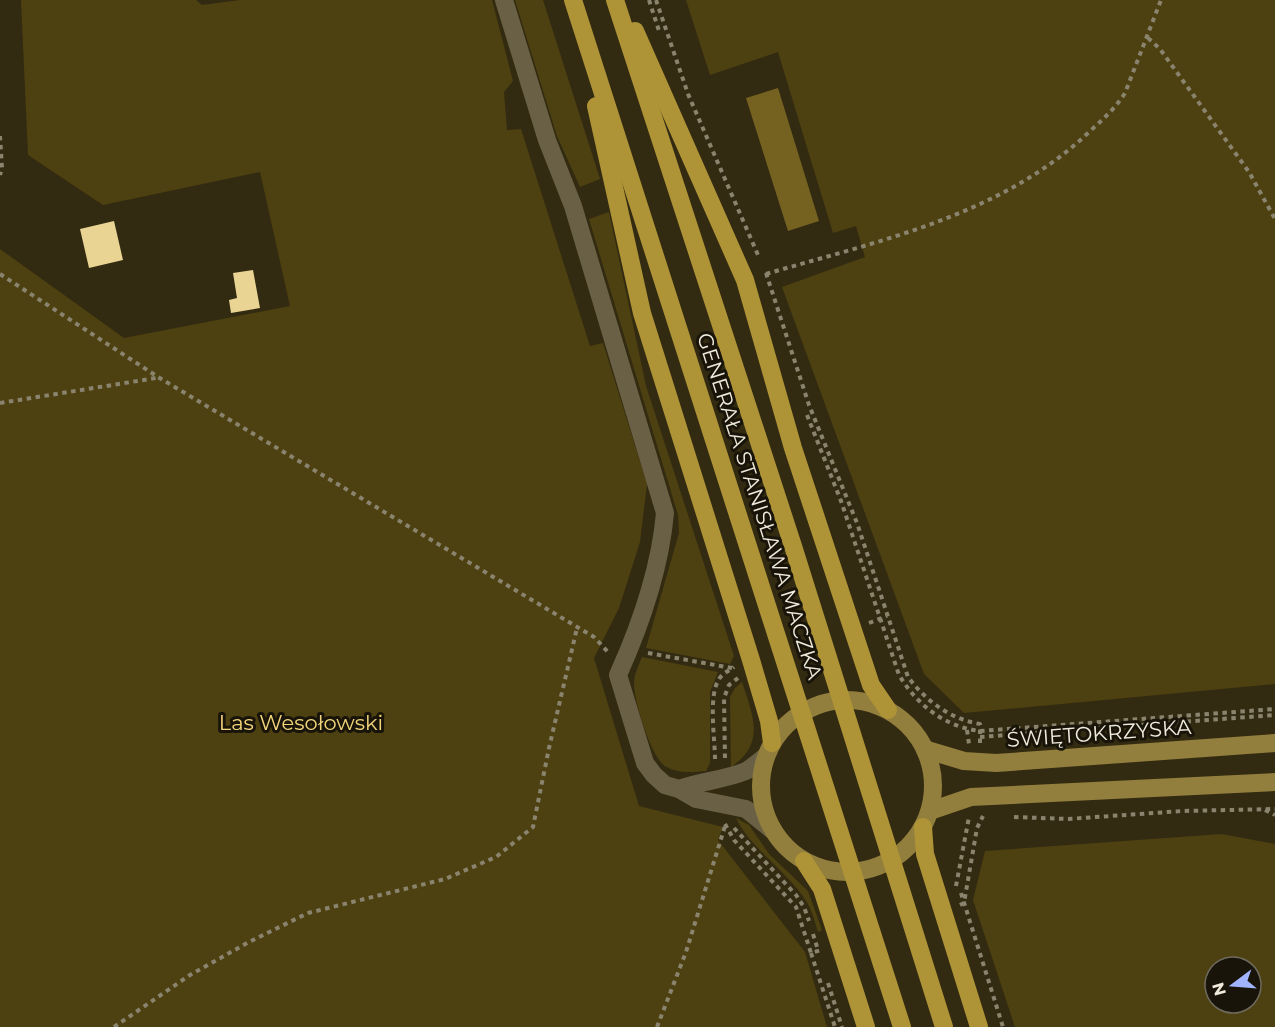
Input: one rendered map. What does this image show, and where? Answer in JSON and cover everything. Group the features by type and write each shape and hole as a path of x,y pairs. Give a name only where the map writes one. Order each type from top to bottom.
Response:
{"highway":[{"name":"GENERAŁA STANISŁAWA MACZKA","path":"615,0 793,546 944,1027"},
{"path":"621,0 745,280 794,448 871,685 888,710"},
{"name":"GENERAŁA STANISŁAWA MACZKA","path":"573,2 902,1027"},
{"path":"573,2 642,313 769,721 769,749"},
{"path":"926,819 925,854 979,1027"},
{"path":"804,861 822,889 866,1027"}],"main road":[{"path":"838,700 856,700 888,710 910,726 927,750 933,778 926,819 917,837 902,853 871,869 854,872 830,871 804,861 789,850 772,830 764,808 761,776 769,749 782,729 797,715 821,704 838,700"},
{"name":"ŚWIĘTOKRZYSKA","path":"927,750 964,760 996,763 1275,743"},
{"path":"926,819 970,797 1275,782"}],"street":[{"path":"504,0 547,140 573,206 665,513 663,536 644,610 630,650 618,675 645,763 664,785 679,789 696,799 746,809 772,830"},
{"path":"679,789 698,782 726,778 748,770 769,749"}],"path":[{"path":"656,0 688,94 766,274 809,405 857,523 908,677 917,689 945,712 954,717 980,724 980,731"},
{"path":"745,280 900,235 973,208 1020,184 1072,148 1116,107 1125,93 1161,0"},
{"path":"1148,38 1160,50 1249,172 1275,219"},
{"path":"0,136 2,168 0,175"},
{"path":"0,274 158,377 604,645 618,675"},
{"path":"0,403 158,377"},
{"path":"841,501 899,675 913,695 947,723 967,730 980,731 1275,709"},
{"path":"843,527 857,523"},
{"path":"114,1027 190,975 308,913 445,879 496,857 533,827 577,628"},
{"path":"856,639 884,630"},
{"path":"630,650 733,668"},
{"path":"726,778 724,698 729,685 738,677 754,672"},
{"path":"980,737 1275,715"},
{"path":"728,806 734,828 796,895 804,907 822,962"},
{"path":"1004,817 1068,819 1182,811 1275,809"},
{"path":"1264,810 1275,815"},
{"path":"983,816 994,816"},
{"path":"657,1027 686,952 726,826"},
{"path":"957,884 1003,1027"},
{"path":"811,953 835,1027"},
{"path":"825,973 842,1027"}],"green space":[{"name":"Las Wesołowski","path":"21,0 196,0 202,5 240,0 492,0 513,81 504,92 507,130 521,129 590,346 603,343 647,484 640,542 619,608 594,658 639,806 723,827 718,840 805,952 827,1027 0,1027 0,249 124,338 290,306 260,172 103,205 28,155"},
{"path":"515,0 543,0 600,179 580,187 557,136"},
{"path":"686,0 1275,0 1275,684 964,713 924,674 782,287 865,257 856,226 833,233 778,52 710,75"},
{"path":"609,212 646,386 734,656 730,664 646,648 679,533 678,515 589,219"},
{"path":"642,657 718,672 710,692 710,763 706,771 685,772 670,769 654,752 644,728 635,692 635,677"},
{"path":"742,682 753,718 753,739 742,758 731,767 730,697"},
{"path":"736,818 749,825 769,854 808,891 822,930 818,932 810,908 798,890 750,840"},
{"path":"1222,834 1275,844 1275,1027 1015,1027 973,900 985,851"}],"shaded area":[{"path":"778,88 819,221 788,231 746,98"}],"building":[{"path":"114,221 123,260 89,268 80,229"},
{"path":"253,270 260,308 231,313 229,300 237,298 233,273"}]}
